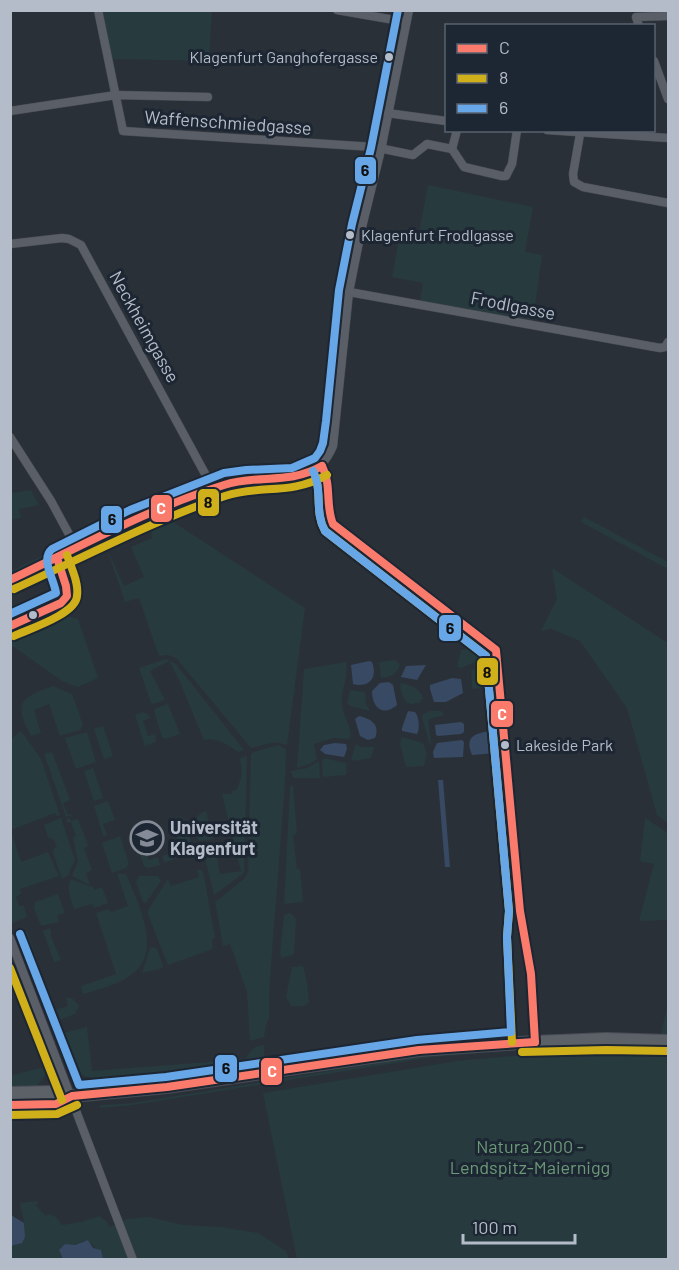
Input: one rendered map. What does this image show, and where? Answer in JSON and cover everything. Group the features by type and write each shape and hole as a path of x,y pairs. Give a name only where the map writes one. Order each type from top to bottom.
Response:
{"main road":[{"path":"10,1093 54,1092 72,1096 167,1087 419,1050 534,1042 669,1041"},
{"path":"10,1105 56,1104 72,1096"}],"street":[{"name":"Waffenschmiedgasse","path":"98,10 123,131 374,147 381,150"},
{"path":"337,10 406,22"},
{"path":"10,580 134,520 228,483 294,478 322,466 333,446 349,292 409,10"},
{"path":"638,24 636,17 669,16"},
{"path":"655,64 669,99"},
{"path":"10,111 116,95 208,97"},
{"path":"387,113 445,121"},
{"path":"452,149 456,132"},
{"path":"381,150 412,155 427,144 452,149 464,167 506,176 512,164 517,132"},
{"path":"563,132 669,138"},
{"path":"579,134 573,174 574,182 583,187 669,203"},
{"name":"Neckheimgasse","path":"10,244 62,238 76,241 81,245 204,471 209,481 209,490"},
{"name":"Frodlgasse","path":"349,292 660,348 665,347 669,342"},
{"path":"10,437 51,501 76,549"},
{"path":"10,938 133,1260"}],"green space":[{"path":"103,11 212,11 209,61 113,59 107,42"},
{"path":"428,185 533,207 525,252 542,255 533,320 420,301 423,283 392,277 400,235 418,238"},
{"path":"31,490 39,505 19,509 21,518 11,520 11,493"},
{"path":"161,514 305,608 287,745 275,742 251,748 176,658 168,655 159,656 139,598 125,602 107,549 124,586 144,577 131,547 152,538 150,526"},
{"path":"584,517 668,562 668,569 581,522"},
{"path":"70,544 67,549 11,576 11,571"},
{"path":"552,568 668,643 668,823 657,815 627,708 580,641 551,629 541,631 557,599"},
{"path":"61,590 64,591 65,596 55,603 11,621 11,613"},
{"path":"62,615 78,619 98,678 78,687 62,681 11,645 11,636 16,633"},
{"path":"485,647 492,652 492,665 475,662 461,668 457,666 461,650"},
{"path":"166,659 176,664 244,750 238,752 226,744 204,740 169,661 150,671 165,700 151,703 139,668"},
{"path":"395,660 400,665 397,671 381,678 379,662"},
{"path":"346,662 342,705 351,737 348,739 334,738 314,744 317,759 297,768 304,669"},
{"path":"490,668 492,687 472,689 471,670"},
{"path":"400,683 419,691 423,698 419,703 406,702"},
{"path":"53,686 72,694 83,725 80,730 60,736 49,704 34,710 41,733 31,736 22,716 23,703 33,694"},
{"path":"350,690 365,692 366,704 370,711 350,706 347,703"},
{"path":"168,704 180,734 165,739 162,737 154,711"},
{"path":"430,711 441,711 444,715 428,721 430,745 422,717"},
{"path":"143,712 150,718 143,721 148,736 155,734 156,739 155,742 145,746 135,715"},
{"path":"103,726 113,756 104,759 94,729"},
{"path":"21,731 41,759 60,815 57,816 55,813 11,830 11,739"},
{"path":"87,732 96,762 76,769 65,738"},
{"path":"402,737 423,743 427,754 424,766 406,767 400,744"},
{"path":"356,744 361,747 374,747 371,758 354,761 351,759"},
{"path":"278,745 286,749 285,783 269,1018 264,1037 250,1041 247,992 230,944 223,946 215,902 244,879 248,873 251,753"},
{"path":"52,752 70,800 63,803 68,815 77,814 66,817 44,754"},
{"path":"247,756 244,873 214,895 202,847 214,842 220,874 241,871 222,794 232,794 232,791 237,789 242,775 240,758"},
{"path":"324,758 346,763 346,775 323,777 322,761"},
{"path":"319,761 320,778 293,778 291,771 307,768"},
{"path":"93,768 103,798 94,801 84,771"},
{"path":"290,786 293,786 297,833 293,835 297,869 300,869 303,902 284,904"},
{"path":"108,801 115,820 103,824 107,835 103,836 94,806"},
{"path":"206,811 213,839 199,841 195,833 195,824 198,816"},
{"path":"61,818 75,860 68,875 62,879 53,853 54,848 57,847 54,840 48,837 44,825"},
{"path":"183,818 187,829 191,848 183,855 164,863 162,856 181,850 171,820"},
{"path":"645,818 668,833 668,920 639,921 654,864 640,861"},
{"path":"67,819 71,821 78,819 87,842 88,846 84,848 92,870 86,873 90,885 72,876 78,862 73,837 76,836 71,822 67,822"},
{"path":"138,830 149,860 158,857 160,865 148,868 144,866 132,832"},
{"path":"11,831 21,862 48,852 59,876 20,889 21,894 16,897 19,906 24,906 27,917 13,923 10,917"},
{"path":"120,836 129,864 126,868 112,873 102,843"},
{"path":"197,870 202,870 204,876 215,938 212,940 213,949 168,965 147,912 168,879 171,886 199,877"},
{"path":"117,874 127,876 142,914 146,927 146,954 141,965 131,975 83,994 81,986 116,974 96,913 109,909 111,912 128,906"},
{"path":"139,876 158,876 161,881 146,903 143,902 136,882"},
{"path":"71,879 93,887 94,890 102,887 108,903 94,908 92,904 74,909 69,891"},
{"path":"58,894 65,913 57,915 59,922 41,926 34,908 35,902"},
{"path":"290,913 296,919 294,954 282,958 280,954 284,915"},
{"path":"50,928 52,933 50,934 61,960 54,962 43,931"},
{"path":"27,931 54,1010 68,1006 66,998 72,998 79,1006 75,1014 51,1023 18,935"},
{"path":"150,948 157,949 163,966 160,969 142,973"},
{"path":"303,966 309,1002 304,1006 291,1006 286,997 292,967"},
{"name":"Natura 2000 - Lendspitz-Maiernigg","path":"668,1003 668,1259 297,1259 263,1093 457,1061 525,1055 655,1056 657,1049 528,1049 433,1057 133,1105 100,1108 100,1105 133,1103 433,1054 596,1044 658,1046"},
{"path":"87,1027 92,1071 246,1059 253,1049 264,1045 264,1059 258,1063 187,1072 97,1079 77,1074 72,1069 64,1059 56,1037 62,1033"},
{"path":"41,1048 45,1049 48,1065 41,1081 37,1086 11,1088 10,1076 39,1068 46,1069"},
{"path":"37,1201 36,1206 46,1216 49,1214 56,1217 62,1225 99,1216 110,1227 127,1219 149,1217 183,1225 221,1227 258,1233 286,1251 289,1259 103,1259 88,1240 59,1250 64,1259 13,1260 11,1246 16,1245 25,1228 20,1203"}],"water":[{"path":"372,662 374,668 371,680 364,684 353,684 351,665"},
{"path":"426,665 417,680 401,677 406,666"},
{"path":"452,678 461,679 463,693 446,702 434,702 430,685"},
{"path":"389,682 393,685 397,705 392,709 379,709 372,697 372,691 380,683"},
{"path":"408,711 415,712 417,716 419,726 417,734 402,731"},
{"path":"359,716 374,723 375,738 368,740 360,736 355,719"},
{"path":"461,722 464,724 464,732 461,734 436,735 435,725"},
{"path":"492,731 496,735 496,753 472,755 470,740 476,734"},
{"path":"462,740 464,742 463,757 434,758 433,752 437,743"},
{"path":"346,744 344,757 325,754 320,750 324,745"},
{"path":"438,780 443,780 450,867 445,867"},
{"path":"502,807 507,865 502,865 498,808"},
{"path":"11,1215 24,1223 25,1237 22,1243 11,1246"},
{"path":"88,1240 93,1248 101,1250 103,1259 63,1259 59,1250 65,1244 75,1245"}],"transit line":[{"name":"6","path":"10,614 56,593 47,564 47,558 52,549 130,510 224,473 292,468 315,458 320,451 326,421 339,290 352,224 371,148 398,10"},
{"name":"C","path":"322,466 327,480 329,510 333,524 496,650 520,911 531,974 535,1042"},
{"name":"C","path":"10,580 142,516 196,494 237,482 297,475 322,466"},
{"name":"8","path":"313,471 318,486 320,516 325,531 486,656 509,911 507,937 512,1042"},
{"name":"6","path":"20,934 79,1085 166,1077 417,1040 511,1032 507,937 509,911 486,656 325,531 320,516 318,486 313,471"},
{"name":"8","path":"14,589 145,528 225,496 288,488 327,475"},
{"name":"8","path":"14,636 61,615 75,603 77,586 67,555"},
{"name":"C","path":"10,626 61,603 67,596 57,558"},
{"name":"8","path":"10,968 62,1100"},
{"name":"C","path":"10,1105 56,1104 72,1096 167,1087 419,1050 535,1042"},
{"name":"8","path":"522,1052 668,1051"},
{"name":"8","path":"10,1115 57,1114 77,1105"}],"place":[{"name":"Klagenfurt Ganghofergasse","path":"389,57"},
{"name":"Klagenfurt Frodlgasse","path":"350,235"},
{"name":"Lakeside Park","path":"505,745"},
{"name":"Universität Klagenfurt","path":"147,838"}]}
